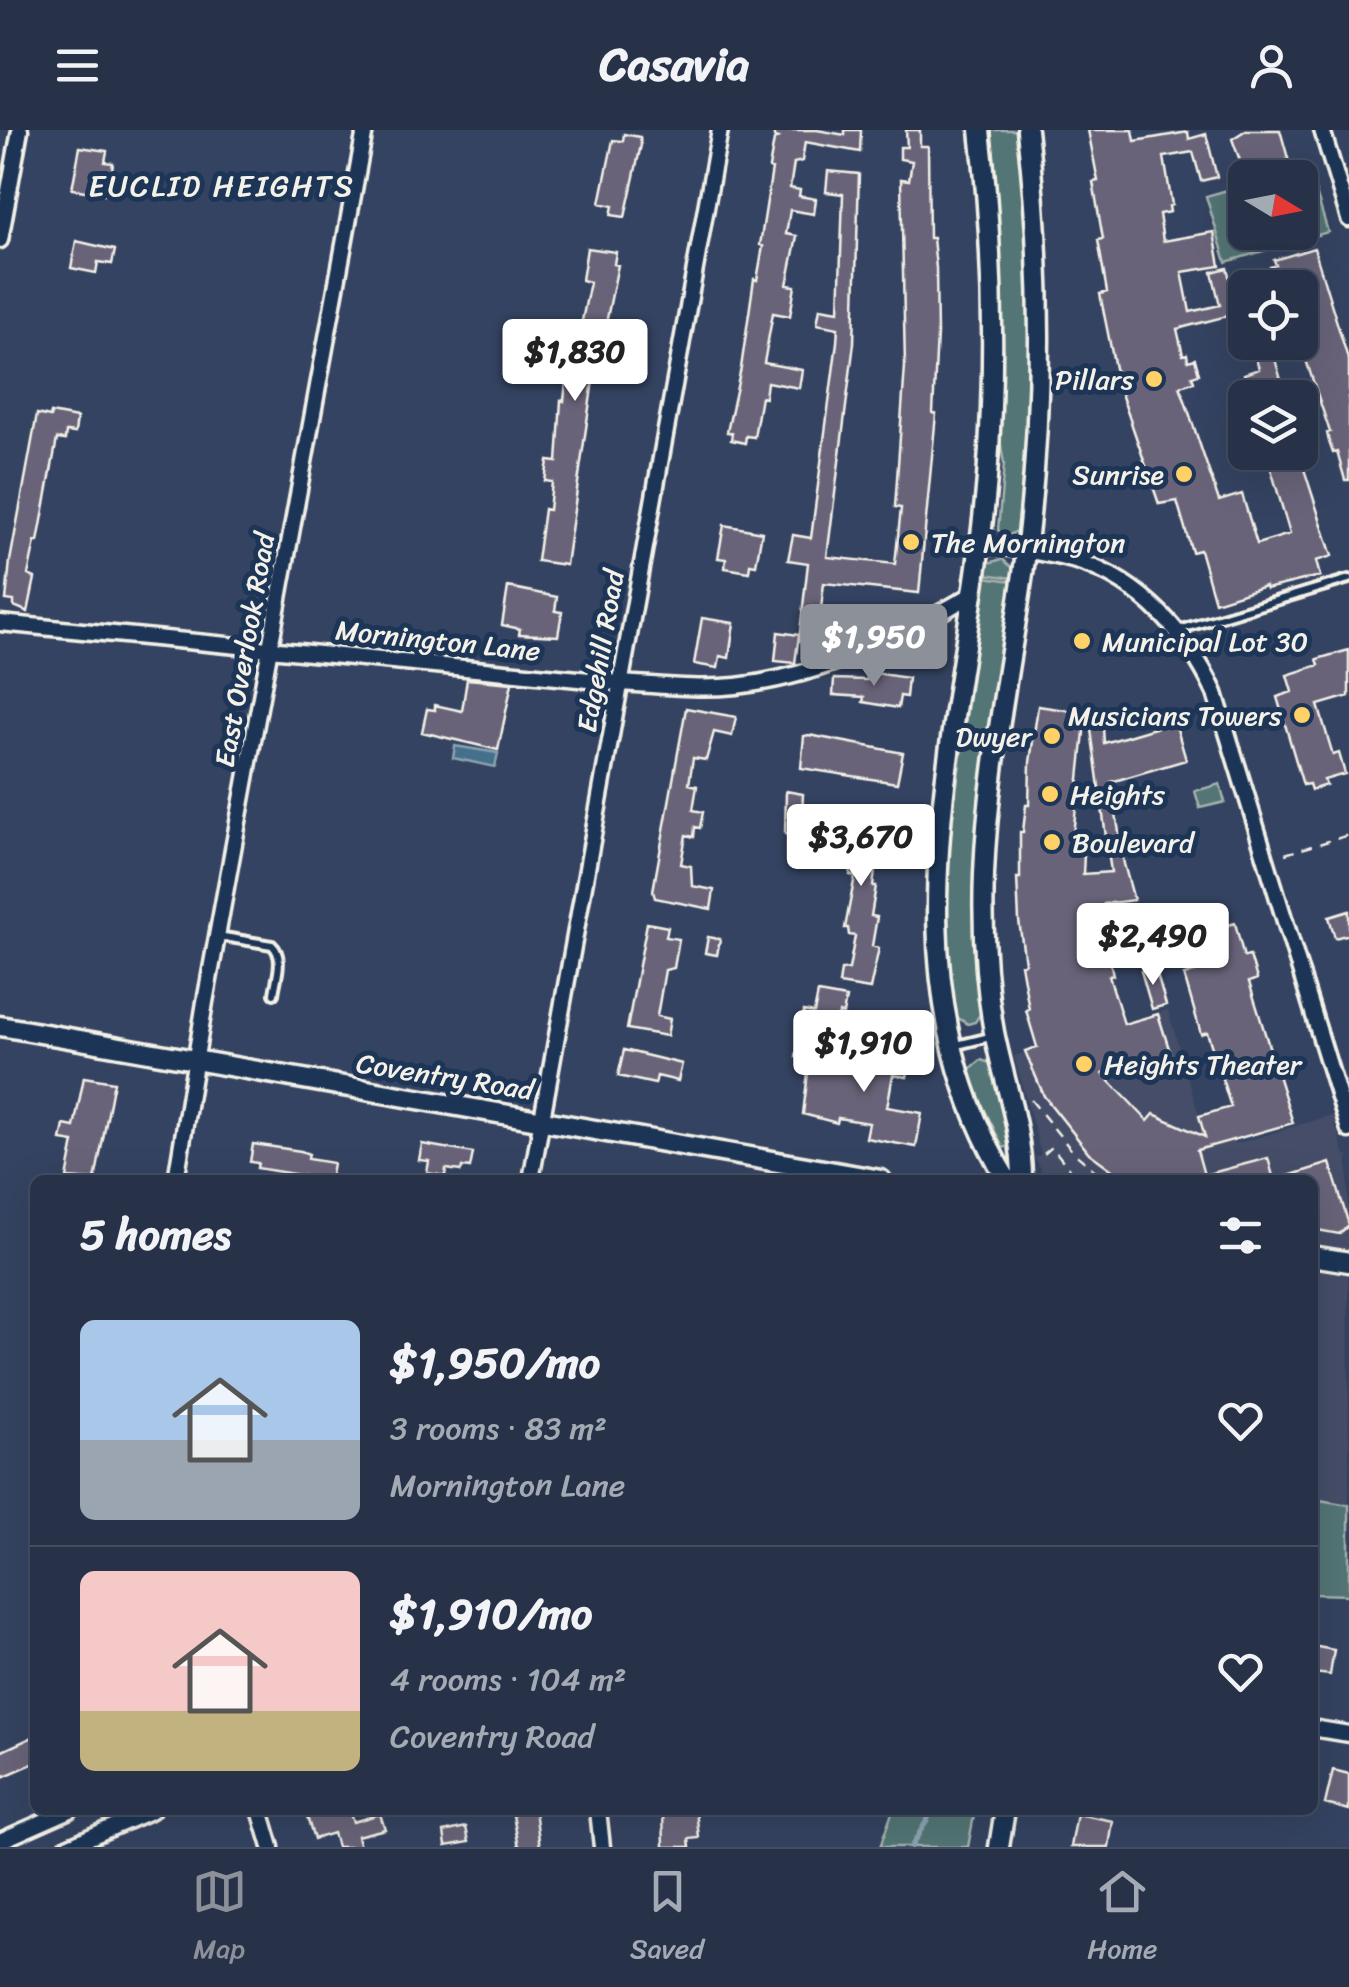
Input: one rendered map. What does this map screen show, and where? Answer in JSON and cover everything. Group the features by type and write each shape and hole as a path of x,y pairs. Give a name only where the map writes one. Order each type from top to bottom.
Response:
{"main road":[{"path":"980,130 991,270 987,477 938,842 939,962 951,1046 976,1123 1004,1175"},
{"path":"1022,1175 1019,1128 995,1036 986,963 984,873 991,789 1026,551 1037,418 1034,209 1026,130"},
{"name":"Coventry Road","path":"0,1026 853,1175"},
{"path":"1318,1257 1349,1262"},
{"path":"999,1847 1005,1815"}],"street":[{"path":"0,240 20,130"},
{"name":"East Overlook Road","path":"177,1175 194,1062 365,130"},
{"name":"Edgehill Road","path":"532,1175 720,130"},
{"path":"1322,130 1349,219"},
{"path":"980,544 1060,557 1109,574 1150,604 1177,631 1206,673 1216,693 1349,1130"},
{"name":"Mornington Lane","path":"0,624 707,688 797,675 853,658 898,638 973,594"},
{"path":"1318,1729 1349,1734"},
{"path":"0,1840 58,1815"},
{"path":"67,1847 141,1815"},
{"path":"262,1815 272,1847"},
{"path":"599,1815 602,1847"}],"lane":[{"path":"1177,631 1349,579"},
{"path":"217,936 272,945 277,950 280,957 274,994"},
{"path":"951,1046 995,1036"}],"path":[{"path":"1285,854 1349,835"},
{"path":"1031,1100 1062,1140 1100,1175"},
{"path":"1044,1154 1062,1140"},
{"path":"1052,1148 1076,1175"},
{"path":"1089,1175 1096,1171"}],"shaded area":[{"path":"455,746 498,753 495,767 453,758"},
{"path":"1168,1010 1208,1146 1233,1139 1239,1143 1332,1115 1345,1156 1348,1155 1349,1505 1318,1500 1318,1175 1044,1175 1035,1158 1041,1154 1014,1056"}],"green space":[{"path":"990,130 1018,130 1029,279 1025,479 1020,529 1006,537 998,530 1004,464 999,433 1001,285"},
{"path":"1228,190 1228,250 1267,250 1226,262 1206,196"},
{"path":"1318,199 1328,232 1318,235"},
{"path":"1002,559 1013,568 1013,578 985,574 989,563"},
{"path":"985,577 1012,581 982,801 983,1010 975,1022 968,1024 955,1016 947,940 948,852"},
{"path":"1220,784 1225,802 1200,808 1195,791"},
{"path":"981,1060 993,1064 1014,1144 1003,1148 968,1075"},
{"path":"1318,1500 1349,1505 1349,1595 1318,1594"},
{"path":"891,1815 974,1815 968,1847 880,1847"}],"building":[{"path":"774,130 817,130 845,135 845,130 861,130 860,152 805,142 802,161 794,163 790,188 800,190 799,196 816,199 814,214 790,210 786,234 797,236 787,285 795,286 790,316 773,313 764,363 802,370 799,388 767,382 754,437 746,436 745,443 731,440 732,433 727,432 763,246 760,245 772,169 769,168 774,140 778,138 774,137"},
{"path":"906,130 920,130 920,146 928,146 929,238 933,238 936,268 936,414 919,593 824,583 817,643 799,641 808,563 788,560 793,535 811,538 838,328 817,324 820,308 839,311 843,194 826,192 828,171 859,174 854,343 827,557 895,564 901,508 895,507 905,366 901,179 909,180 912,161 900,159 900,147 907,147"},
{"path":"1088,130 1133,130 1135,141 1188,132 1189,139 1206,134 1217,177 1201,181 1193,152 1164,157 1172,205 1170,212 1159,214 1163,241 1214,232 1220,266 1182,272 1190,312 1220,305 1212,272 1227,268 1228,320 1227,316 1177,329 1183,355 1187,354 1188,361 1195,359 1199,374 1192,376 1194,382 1180,386 1219,501 1242,494 1257,544 1290,534 1271,470 1304,470 1332,556 1316,561 1320,576 1266,589 1265,586 1215,602 1200,550 1192,552 1177,501 1159,504 1114,373 1100,294 1107,292 1093,182 1098,181"},
{"path":"1246,130 1280,130 1288,160 1240,160 1232,139"},
{"path":"624,134 640,137 641,145 625,217 611,215 613,206 600,203 613,140 623,141"},
{"path":"80,147 107,151 105,162 113,163 110,182 120,184 118,196 72,189"},
{"path":"76,241 115,250 112,264 98,262 96,273 71,268"},
{"path":"587,248 616,252 614,264 618,265 595,367 566,565 537,561 544,509 549,510 552,482 545,481 548,461 557,462 568,362 542,358 545,337 578,340 590,282 582,280"},
{"path":"1315,250 1349,362 1349,480 1345,480 1337,452 1333,453 1329,442 1318,380 1313,380 1306,360 1318,360 1318,270 1271,270 1276,265 1274,260"},
{"path":"1256,360 1275,360 1281,380 1246,380 1244,374 1259,369"},
{"path":"51,413 77,418 75,433 66,432 65,440 57,439 28,575 35,578 28,612 6,600 10,561 37,414 50,417"},
{"path":"724,525 762,532 756,565 750,564 749,572 725,568 726,559 718,558"},
{"path":"508,587 557,597 555,611 562,612 558,636 519,634 520,629 502,625"},
{"path":"702,618 734,623 729,658 720,656 718,668 694,664"},
{"path":"778,632 799,635 795,663 775,661"},
{"name":"Musicians Towers","path":"1349,650 1349,696 1318,705 1333,755 1339,753 1345,774 1324,780 1326,785 1311,790 1309,784 1303,785 1277,697 1292,692 1287,675 1319,665 1317,659"},
{"path":"868,672 908,678 906,697 900,696 898,708 863,702 864,697 833,695 834,679 867,680"},
{"path":"467,679 512,683 498,750 422,732 427,709 435,710 435,705 462,711"},
{"path":"1038,706 1086,713 1073,835 1085,835 1083,874 1111,872 1089,716 1102,712 1104,743 1175,722 1186,760 1111,782 1134,900 1104,904 1109,938 1105,938 1113,975 1109,976 1124,1024 1158,1014 1171,1055 1103,1074 1148,1121 1154,1114 1205,1137 1199,1116 1231,1107 1207,1032 1201,1034 1184,975 1214,966 1203,932 1235,923 1244,957 1250,956 1257,979 1249,982 1293,1123 1197,1150 1204,1175 1119,1175 1089,1153 1044,1096 1025,1051 1037,1047 1026,1010 1029,1009 1021,964 1025,963 1017,878 1020,832 1029,805"},
{"path":"686,708 736,717 732,736 714,732 706,760 693,758 689,784 697,786 693,810 703,812 694,837 686,835 681,864 691,866 692,886 714,890 711,909 655,898 653,891"},
{"path":"804,736 903,753 897,783 801,768"},
{"path":"786,791 803,794 801,837 785,834"},
{"path":"833,805 889,815 884,843 875,841 870,870 875,871 876,886 871,916 877,917 872,946 879,948 870,989 839,984 841,970 849,969 855,936 845,928 855,876 850,875 857,838 828,833"},
{"path":"1349,911 1349,934 1335,938 1329,917"},
{"path":"647,923 668,927 666,937 679,939 674,968 665,970 657,1016 670,1019 667,1036 627,1029"},
{"path":"708,937 720,939 717,955 705,953"},
{"path":"1162,937 1166,950 1151,955 1147,941"},
{"path":"1155,968 1166,1005 1152,1009 1141,971"},
{"path":"818,993 846,998 843,1014 839,1013 837,1022 819,1019 811,1059 796,1057 804,1011 814,1013"},
{"path":"853,1045 911,1054 907,1077 893,1075 887,1107 922,1113 916,1147 866,1138 869,1123 838,1118 837,1123 803,1114 809,1064 845,1070"},
{"path":"624,1050 682,1064 678,1081 657,1076 655,1084 618,1076"},
{"path":"84,1077 114,1082 96,1175 68,1175 74,1142 61,1140 64,1125 74,1127"},
{"path":"253,1144 301,1151 309,1154 308,1159 333,1163 331,1175 300,1175 257,1168 258,1163 250,1162"},
{"path":"422,1144 473,1153 470,1168 446,1169 445,1175 427,1173 429,1161 419,1160"},
{"path":"1268,1158 1273,1175 1204,1175"},
{"path":"1330,1163 1349,1225 1339,1234 1318,1230 1318,1175 1291,1175"},
{"path":"1318,1647 1334,1650 1330,1675 1318,1674"},
{"path":"30,1738 30,1765 0,1778 0,1752"},
{"path":"1333,1770 1349,1774 1349,1810 1325,1804"},
{"path":"307,1815 351,1815 353,1822 380,1815 385,1829 357,1836 360,1847 337,1847 333,1833 314,1839"},
{"path":"513,1815 536,1815 540,1847 519,1847"},
{"path":"663,1815 697,1815 699,1838 689,1839 690,1847 664,1847"},
{"path":"1077,1815 1113,1821 1109,1847 1071,1847"},
{"path":"466,1827 469,1842 446,1846 444,1832"}],"waterway":[{"path":"911,1847 930,1815"}],"place":[{"name":"Pillars","path":"1154,379"},
{"name":"Sunrise","path":"1184,474"},
{"name":"The Mornington","path":"911,542"},
{"name":"Municipal Lot 30","path":"1082,641"},
{"name":"Musicians Towers","path":"1302,715"},
{"name":"Dwyer","path":"1052,736"},
{"name":"Heights","path":"1050,794"},
{"name":"Boulevard","path":"1052,842"},
{"name":"Heights Theater","path":"1084,1064"}],"district":[{"name":"EUCLID HEIGHTS","path":"222,186"}]}
